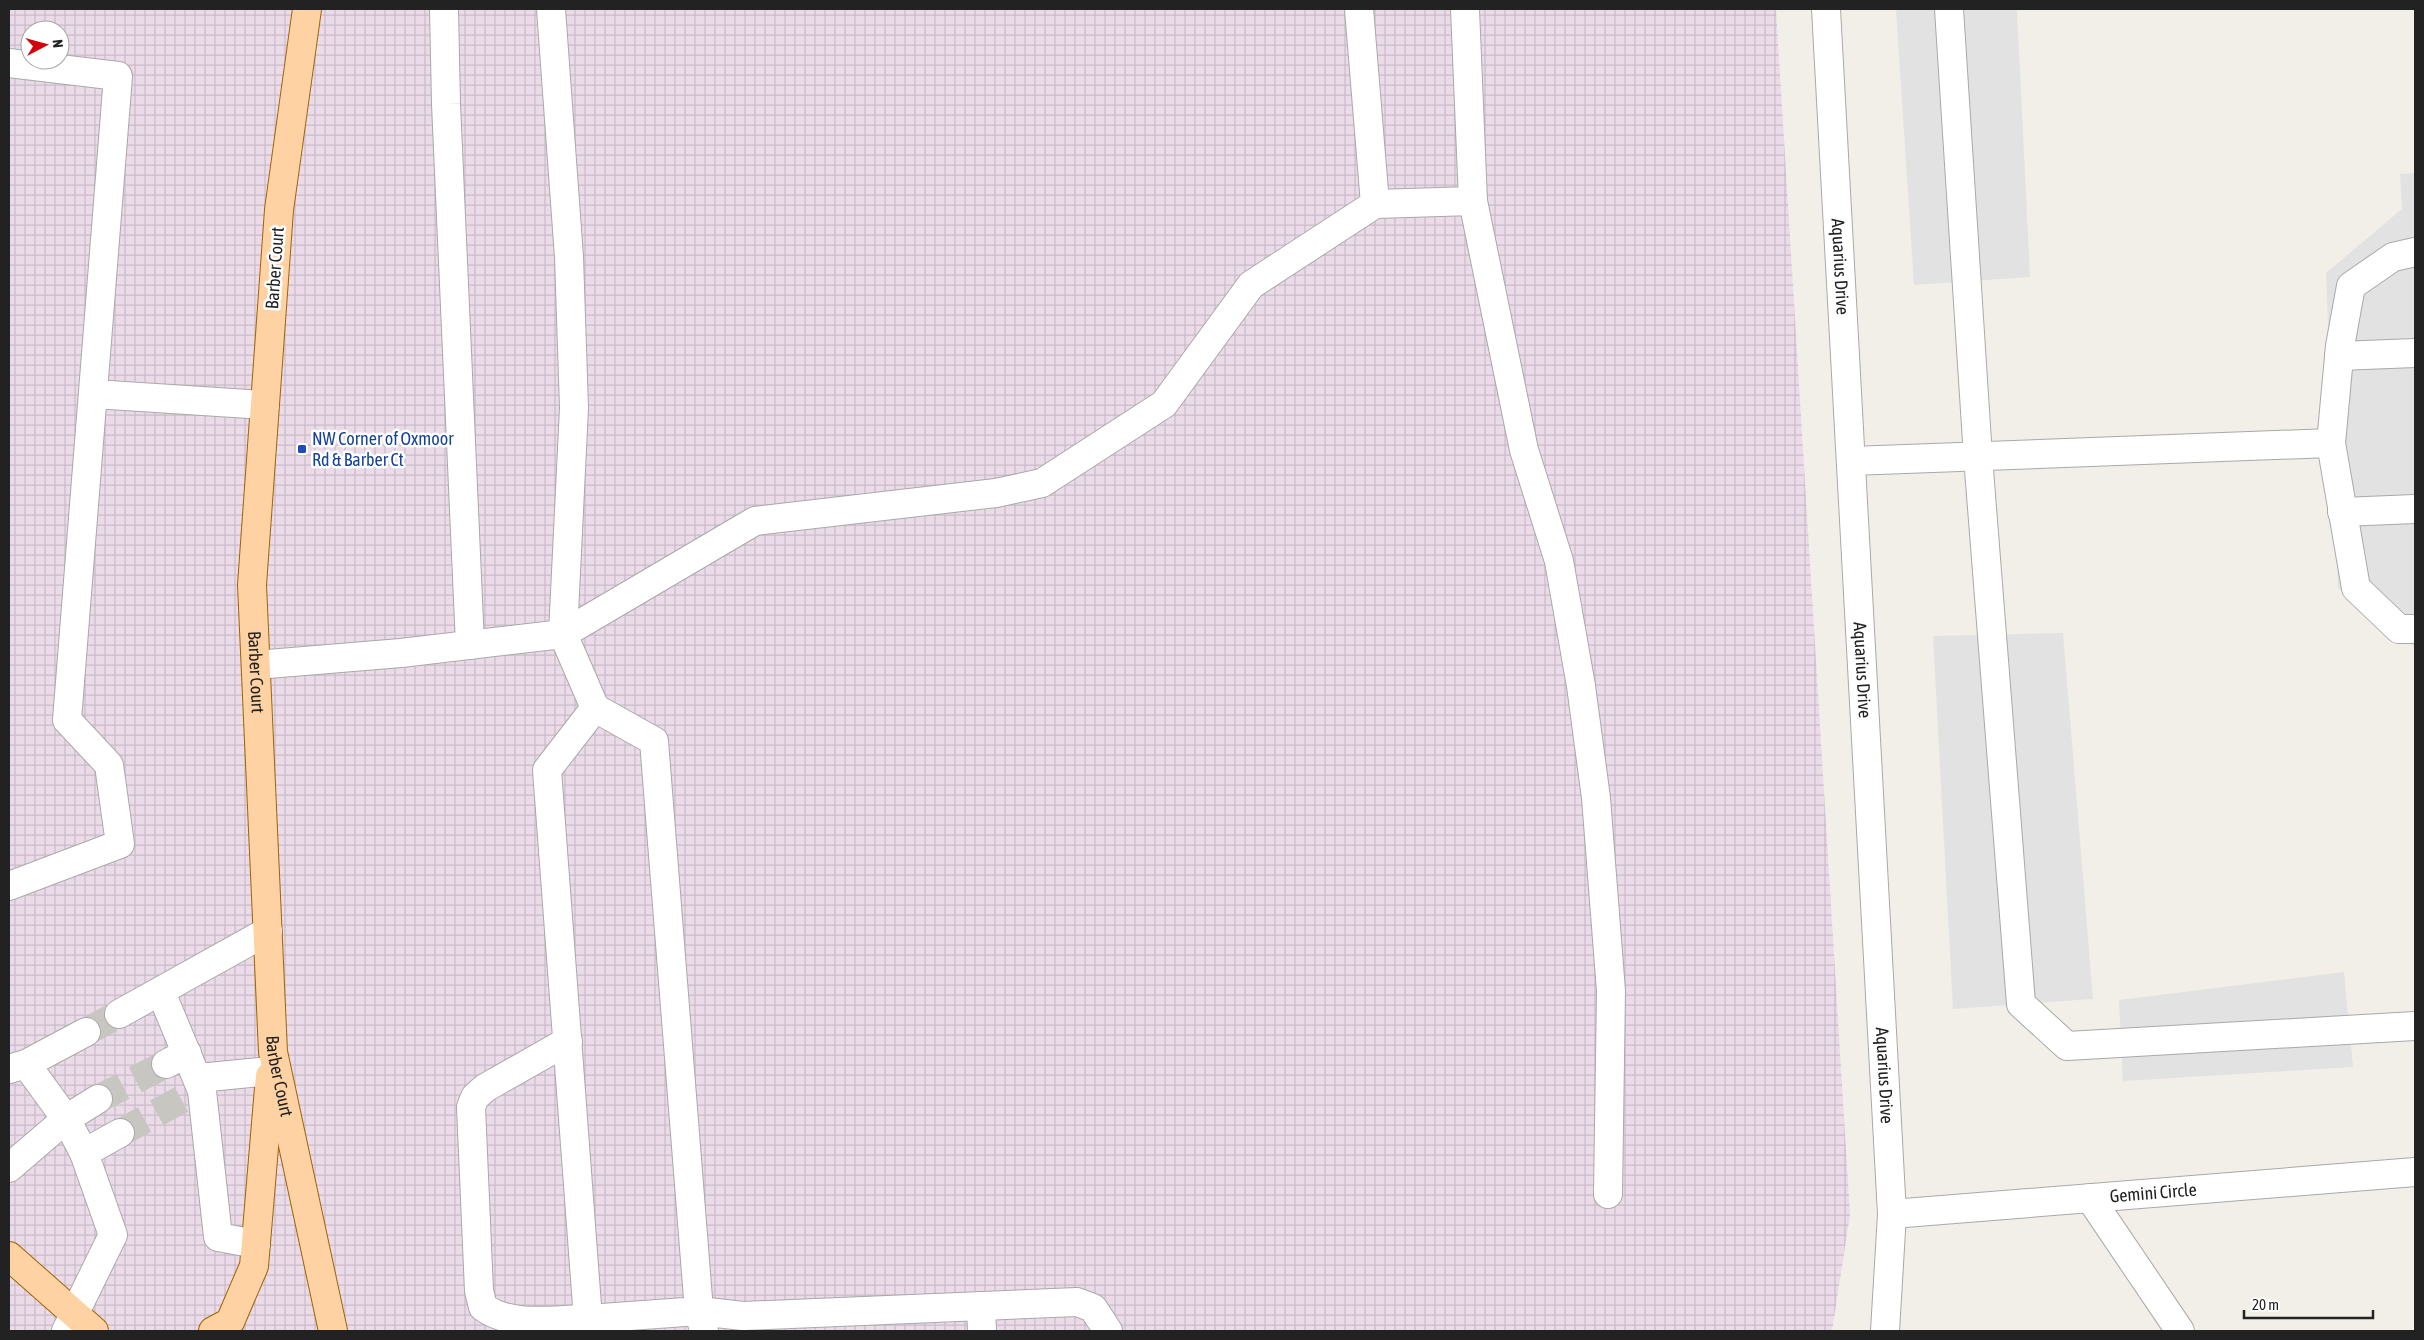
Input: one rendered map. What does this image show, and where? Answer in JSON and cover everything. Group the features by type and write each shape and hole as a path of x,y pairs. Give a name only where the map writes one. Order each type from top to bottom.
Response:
{"main road":[{"name":"Barber Court","path":"306,9 279,210 252,586 268,931 272,1062 334,1331"},
{"path":"214,1331 230,1322 254,1266 272,1062"},
{"path":"9,1256 78,1325"}],"street":[{"path":"444,9 446,104 470,645"},
{"path":"551,9 569,257 574,408 563,634 595,708 654,741 701,1321"},
{"path":"1359,9 1376,204"},
{"path":"1465,9 1473,201 1524,450 1559,561 1581,686 1596,798 1611,991 1608,1194"},
{"name":"Aquarius Drive","path":"1826,9 1892,1214 1885,1331"},
{"path":"1950,9 1978,457 2021,1004 2067,1046 2415,1026"},
{"path":"9,63 118,76 67,720 109,766 120,844 9,886"},
{"path":"256,665 470,645 563,634 755,521 996,493 1042,483 1164,404 1251,286 1376,204 1473,201"},
{"path":"2415,252 2393,257 2351,286 2339,356 2331,443 2356,588 2400,629 2415,629"},
{"path":"2339,356 2415,353"},
{"path":"94,394 265,405"},
{"path":"1851,461 2331,443"},
{"path":"2342,512 2415,509"},
{"path":"588,1319 547,770 595,708"},
{"path":"119,1014 268,931"},
{"path":"161,992 177,1058 195,1089 218,1237 256,1244"},
{"path":"78,1325 113,1235 84,1154 66,1119 17,1066 86,1032"},
{"path":"568,1041 485,1088 475,1097 471,1107 479,1291 483,1307 493,1314 509,1319 701,1321 744,1316 850,1321 982,1319 1077,1302 1093,1308 1108,1331"},
{"path":"195,1089 272,1062"},
{"path":"9,1168 66,1119 98,1099"},
{"path":"84,1154 120,1133"},
{"name":"Gemini Circle","path":"1892,1214 2415,1172"},
{"path":"2090,1198 2180,1331"}],"shaded area":[{"path":"9,9 1776,9 1850,1215 1832,1331 9,1331"},
{"path":"1896,9 2017,9 2030,277 1914,285"},
{"path":"2415,173 2415,647 2338,588 2326,273 2402,209 2400,174"},
{"path":"2063,633 2093,999 1953,1009 1933,636"},
{"path":"2344,972 2353,1067 2123,1081 2119,1000"}],"tunnel":[{"path":"86,1032 119,1014"},
{"path":"98,1099 166,1064"},
{"path":"120,1133 184,1098"}],"place":[{"name":"NW Corner of Oxmoor Rd & Barber Ct","path":"302,449"}]}
